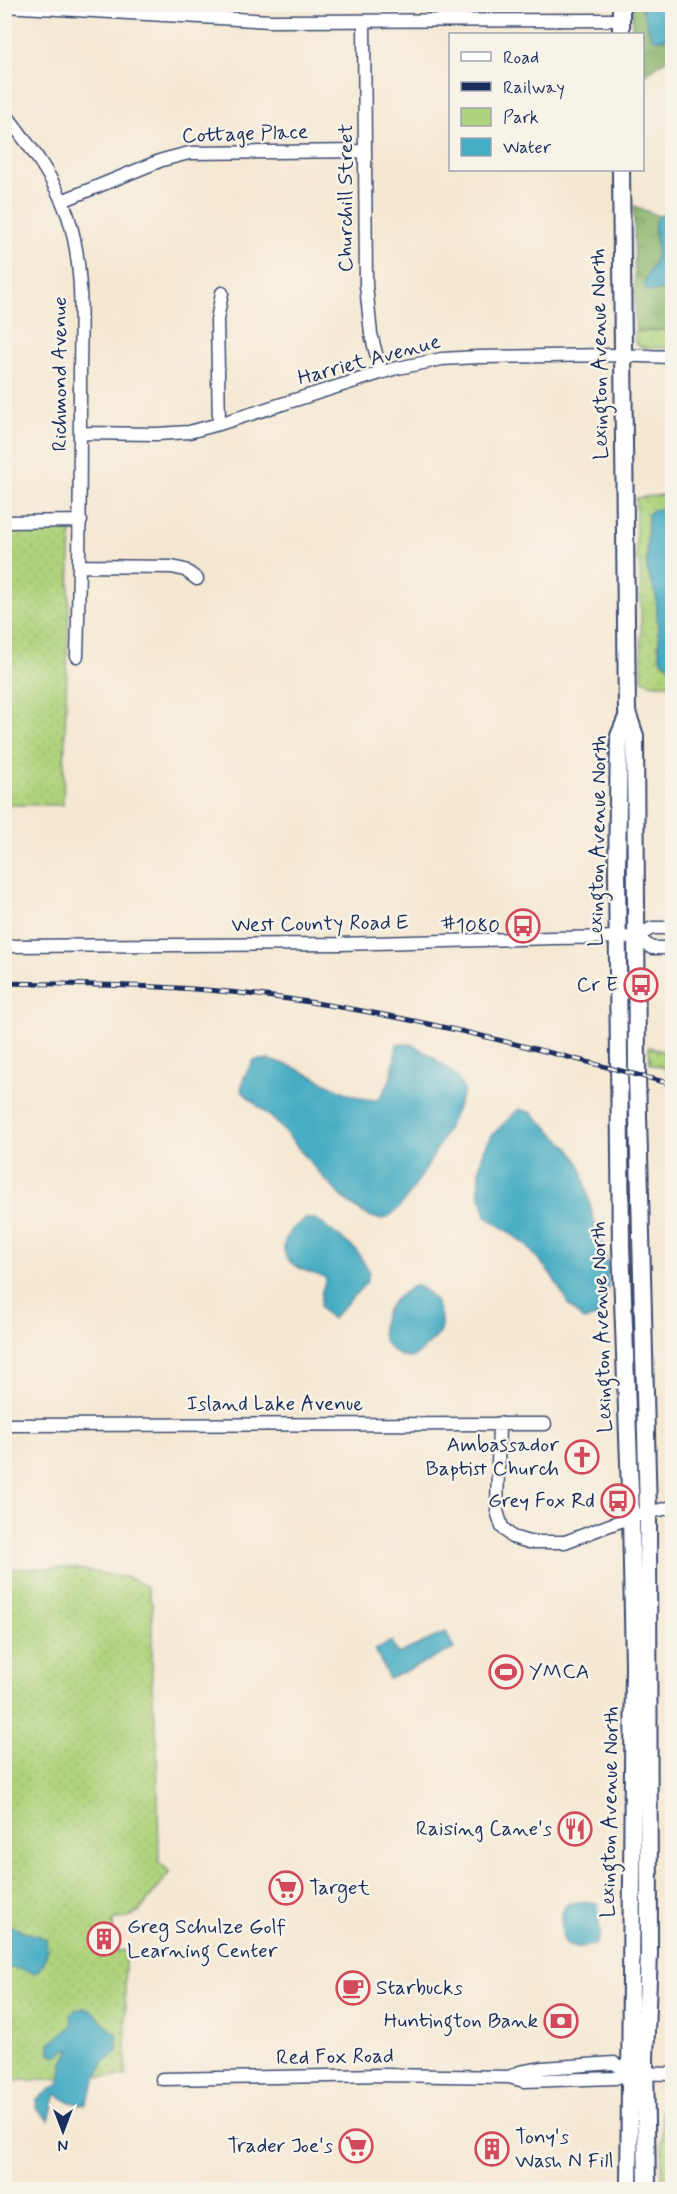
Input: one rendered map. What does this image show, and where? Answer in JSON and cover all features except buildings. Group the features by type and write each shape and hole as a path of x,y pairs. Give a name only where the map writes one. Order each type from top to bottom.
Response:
{"main road":[{"name":"Lexington Avenue North","path":"621,171 627,717 635,736 637,1075 648,1513 649,1953 629,2190"},
{"name":"Lexington Avenue North","path":"627,717 619,736 621,1245 631,1517 637,2074 647,2190"}],"street":[{"path":"4,6 181,10 271,21 621,20"},
{"name":"Churchill Street","path":"364,22 367,310 381,373"},
{"name":"Richmond Avenue","path":"4,112 42,162 62,201 74,241 78,265 81,521 77,656"},
{"name":"Cottage Place","path":"62,201 162,160 189,153 365,151"},
{"path":"219,424 217,320 222,293"},
{"name":"Harriet Avenue","path":"80,433 172,434 219,424 418,363 466,357 600,355 672,357"},
{"path":"4,522 81,521"},
{"path":"80,567 172,567 185,570 197,579"},
{"name":"West County Road E","path":"636,938 652,928 672,928"},
{"name":"West County Road E","path":"4,946 340,944 618,937 636,938 652,948 672,948"},
{"path":"499,1424 497,1511 502,1527 512,1537 529,1542 565,1542 631,1517 672,1507"},
{"name":"Island Lake Avenue","path":"4,1425 545,1424"},
{"name":"Red Fox Road","path":"162,2079 401,2075 509,2077 524,2081 548,2081 615,2078 637,2074 672,2074"}],"green space":[{"path":"632,5 641,5 641,8 670,36 672,33 672,55 644,75 644,33 632,33"},
{"path":"634,206 659,216 655,226 657,253 655,262 645,280 645,289 660,290 672,283 672,329 635,332"},
{"path":"672,329 672,348 643,348 635,343 635,332"},
{"path":"671,494 672,521 670,515 648,514 647,569 656,595 660,658 672,668 672,684 656,684 642,679 640,562 636,561 636,498"},
{"path":"71,528 63,805 5,805 5,529"},
{"path":"649,1047 672,1054 672,1070 650,1064"},
{"path":"72,1568 128,1578 146,1586 152,1604 152,1687 157,1740 159,1862 170,1872 139,1912 128,1918 113,1919 114,1950 125,1951 126,2076 5,2081 4,1569"},
{"path":"671,2095 672,2189 662,2189 662,2103"}],"water":[{"path":"641,5 672,5 672,33 668,37 652,38"},
{"path":"672,211 672,283 660,290 649,292 645,289 645,284 657,253 654,229 656,220 661,215"},
{"path":"665,508 672,521 672,668 660,658 656,595 647,569 648,514 653,510"},
{"path":"397,1044 411,1044 432,1056 458,1078 464,1091 441,1142 416,1185 391,1215 381,1219 354,1207 325,1180 278,1124 241,1090 244,1077 254,1060 266,1060 293,1067 346,1093 376,1100 389,1082"},
{"path":"519,1109 532,1113 571,1150 581,1166 593,1217 608,1262 608,1288 604,1307 598,1317 583,1320 569,1305 551,1274 525,1244 486,1216 479,1192 479,1171 483,1152 492,1135"},
{"path":"306,1219 316,1219 356,1250 369,1271 367,1282 332,1319 320,1308 326,1278 297,1267 285,1253 284,1246 289,1233"},
{"path":"416,1285 434,1299 440,1313 441,1327 438,1335 423,1349 415,1356 407,1358 398,1355 387,1346 382,1327 385,1313 393,1302"},
{"path":"446,1632 454,1649 389,1679 375,1649 392,1641 398,1654"},
{"path":"573,1902 598,1904 600,1936 596,1945 577,1947 567,1945 563,1937 562,1924 565,1907"},
{"path":"5,1924 46,1939 45,1958 42,1966 35,1973 15,1968 5,1969"},
{"path":"83,2008 92,2011 117,2035 117,2052 103,2063 85,2105 67,2101 56,2093 49,2120 36,2108 37,2099 60,2083 63,2062 71,2050 67,2049 56,2056 50,2053 50,2044 72,2026 71,2014"}],"railway":[{"path":"4,983 206,990 324,1004 474,1034 672,1084"}],"place":[{"name":"#1080","path":"523,926"},
{"name":"Cr E","path":"641,985"},
{"name":"Ambassador Baptist Church","path":"582,1457"},
{"name":"Grey Fox Rd","path":"618,1501"},
{"name":"YMCA","path":"506,1672"},
{"name":"Raising Cane's","path":"575,1829"},
{"name":"Target","path":"286,1888"},
{"name":"Greg Schulze Golf Learning Center","path":"104,1939"},
{"name":"Starbucks","path":"353,1988"},
{"name":"Huntington Bank","path":"561,2021"},
{"name":"Trader Joe's","path":"356,2146"},
{"name":"Tony's Wash N Fill","path":"492,2149"}]}
